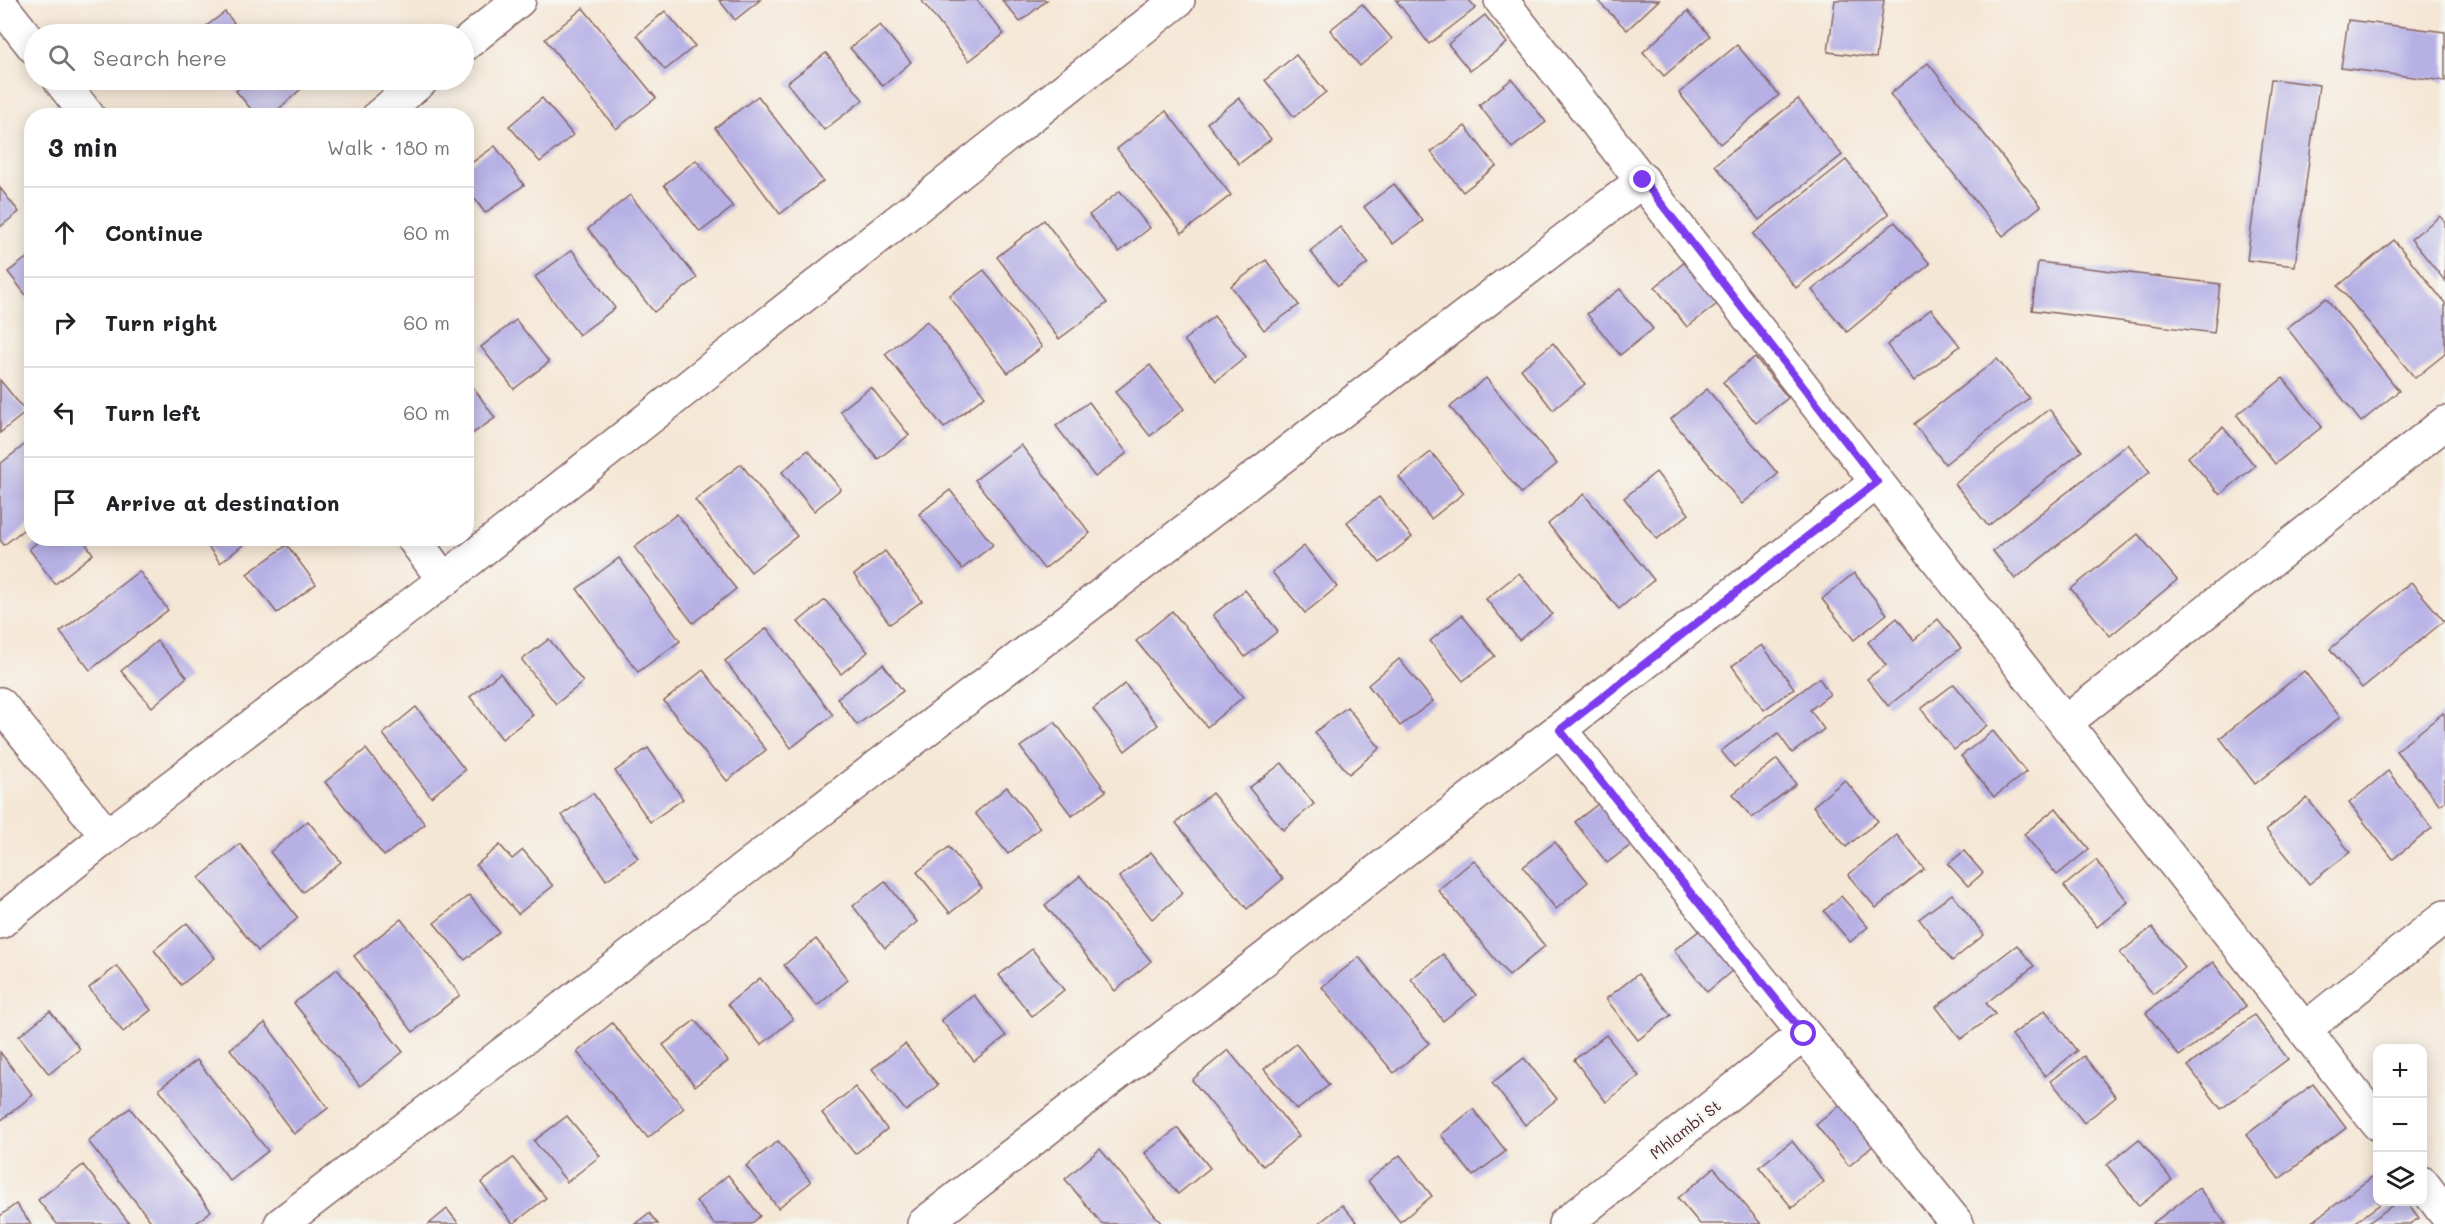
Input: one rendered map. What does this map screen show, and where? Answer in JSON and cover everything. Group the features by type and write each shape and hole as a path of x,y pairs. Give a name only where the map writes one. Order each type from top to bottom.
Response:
{"street":[{"path":"0,922 107,836 444,580 1178,0"},
{"path":"1501,0 2373,1117"},
{"path":"474,36 512,2"},
{"path":"0,4 24,34"},
{"path":"68,90 82,108"},
{"path":"389,108 410,90"},
{"path":"281,1224 1643,180"},
{"path":"2066,722 2445,423"},
{"path":"924,1224 1877,482"},
{"path":"419,546 444,580"},
{"path":"0,704 107,836"},
{"path":"1560,730 1957,1224"},
{"path":"2306,1029 2445,917"},
{"name":"Mhlambi St","path":"1565,1224 1804,1034"},
{"path":"2427,1190 2445,1213"}],"building":[{"path":"719,0 760,0 735,20"},
{"path":"921,0 977,0 1004,34 969,61"},
{"path":"1002,0 1047,0 1020,22"},
{"path":"1396,0 1469,0 1476,8 1429,44"},
{"path":"1597,0 1659,0 1627,30"},
{"path":"1835,0 1884,0 1876,58 1828,52"},
{"path":"1362,4 1392,39 1360,66 1330,30"},
{"path":"583,8 656,98 616,129 545,39"},
{"path":"665,11 695,46 665,70 637,35"},
{"path":"1688,11 1710,36 1664,76 1643,52"},
{"path":"225,12 235,24 209,24"},
{"path":"1485,15 1507,43 1470,71 1448,44"},
{"path":"2348,20 2445,32 2445,81 2341,68"},
{"path":"880,25 911,62 883,86 850,48"},
{"path":"1737,45 1779,95 1720,144 1679,93"},
{"path":"826,53 863,100 824,130 787,83"},
{"path":"1296,55 1326,92 1294,117 1265,80"},
{"path":"1928,63 2041,206 2003,236 1890,94"},
{"path":"1512,79 1546,122 1512,148 1479,105"},
{"path":"2271,79 2319,85 2295,266 2247,260"},
{"path":"300,90 280,108 250,108 236,91"},
{"path":"758,96 823,181 780,214 715,128"},
{"path":"542,98 573,135 540,162 509,126"},
{"path":"1239,98 1271,139 1239,164 1207,123"},
{"path":"1798,99 1842,155 1759,220 1715,165"},
{"path":"1166,111 1231,195 1182,233 1117,149"},
{"path":"1465,126 1496,166 1463,192 1431,152"},
{"path":"495,146 524,185 485,213 474,198 474,161"},
{"path":"696,160 733,207 700,232 664,185"},
{"path":"1846,160 1889,214 1796,288 1753,234"},
{"path":"1394,184 1423,221 1393,244 1364,207"},
{"path":"0,188 19,212 0,227"},
{"path":"1120,191 1150,228 1119,252 1089,215"},
{"path":"630,195 697,278 654,312 588,229"},
{"path":"2440,216 2445,222 2445,281 2411,239"},
{"path":"1044,220 1107,303 1059,339 997,257"},
{"path":"1895,222 1930,264 1847,332 1812,290"},
{"path":"1340,227 1368,263 1338,286 1310,251"},
{"path":"2394,240 2445,303 2445,354 2415,378 2338,286"},
{"path":"572,250 615,308 579,335 535,277"},
{"path":"24,260 24,293 8,272"},
{"path":"1266,260 1299,305 1264,330 1231,286"},
{"path":"1686,261 1720,302 1687,327 1655,287"},
{"path":"2038,262 2220,284 2214,333 2032,310"},
{"path":"984,270 1042,347 1008,373 949,296"},
{"path":"1620,289 1653,329 1620,355 1587,314"},
{"path":"2326,298 2399,391 2361,422 2287,328"},
{"path":"1931,309 1960,346 1914,381 1887,345"},
{"path":"1214,316 1246,357 1216,381 1184,340"},
{"path":"516,320 549,362 514,389 481,347"},
{"path":"927,321 985,396 944,428 885,354"},
{"path":"1553,343 1585,384 1553,410 1521,369"},
{"path":"1755,357 1788,398 1756,423 1723,382"},
{"path":"1997,359 2029,398 1945,464 1914,424"},
{"path":"1150,365 1184,409 1150,436 1115,392"},
{"path":"1486,378 1557,464 1521,493 1450,407"},
{"path":"2283,378 2322,427 2275,464 2237,415"},
{"path":"0,380 24,410 24,414 0,433"},
{"path":"871,387 909,435 878,459 840,411"},
{"path":"474,388 495,418 474,432"},
{"path":"1707,389 1778,474 1742,504 1671,419"},
{"path":"1089,402 1127,453 1095,477 1056,426"},
{"path":"2049,409 2082,451 1988,526 1955,484"},
{"path":"2223,427 2255,466 2220,495 2188,457"},
{"path":"2128,444 2150,472 2015,579 1993,551"},
{"path":"24,445 24,529 4,545 0,540 0,464"},
{"path":"1021,445 1090,533 1044,569 975,480"},
{"path":"808,450 841,489 814,511 782,472"},
{"path":"1431,452 1464,493 1431,519 1399,477"},
{"path":"741,464 797,536 751,572 695,500"},
{"path":"1656,472 1689,514 1657,539 1624,498"},
{"path":"950,490 993,545 962,569 919,514"},
{"path":"1584,494 1654,580 1619,609 1548,524"},
{"path":"1379,497 1412,537 1380,563 1347,522"},
{"path":"677,514 736,589 693,623 634,547"},
{"path":"2138,534 2177,580 2110,636 2071,589"},
{"path":"33,546 88,546 93,554 55,584 29,549"},
{"path":"208,546 242,546 220,563"},
{"path":"288,546 316,584 277,613 247,574"},
{"path":"1304,546 1337,587 1305,613 1272,572"},
{"path":"885,551 922,601 890,624 854,575"},
{"path":"619,558 680,641 638,672 577,589"},
{"path":"139,571 168,610 90,670 60,632"},
{"path":"1519,573 1552,614 1519,640 1486,599"},
{"path":"1854,573 1887,614 1854,640 1822,599"},
{"path":"2411,582 2444,621 2362,688 2330,649"},
{"path":"1245,590 1278,631 1245,657 1213,615"},
{"path":"825,600 868,652 841,674 798,622"},
{"path":"1172,611 1243,697 1207,727 1136,641"},
{"path":"1462,615 1495,656 1463,681 1430,641"},
{"path":"1897,618 1914,640 1938,619 1961,648 1888,706 1867,679 1886,665 1868,642"},
{"path":"767,628 833,715 791,748 725,661"},
{"path":"549,639 583,682 556,704 522,660"},
{"path":"157,641 187,677 152,707 121,671"},
{"path":"1762,645 1794,688 1764,710 1732,666"},
{"path":"1399,659 1433,701 1400,726 1368,685"},
{"path":"883,664 903,691 857,725 837,698"},
{"path":"703,670 766,750 727,781 664,701"},
{"path":"2304,671 2340,717 2255,784 2220,738"},
{"path":"500,673 533,715 502,739 470,697"},
{"path":"1819,678 1830,694 1810,710 1824,729 1792,753 1778,733 1734,767 1721,751"},
{"path":"1125,684 1158,725 1125,751 1093,709"},
{"path":"1954,684 1987,725 1954,750 1921,709"},
{"path":"416,707 465,770 431,797 383,734"},
{"path":"1347,707 1380,748 1349,774 1315,732"},
{"path":"2443,713 2445,716 2445,801 2440,805 2396,751"},
{"path":"1055,722 1106,791 1072,816 1020,747"},
{"path":"1993,731 2026,772 1994,797 1961,756"},
{"path":"648,748 683,799 650,822 615,771"},
{"path":"366,749 425,824 384,856 325,782"},
{"path":"1777,759 1796,784 1752,818 1733,794"},
{"path":"1282,763 1314,804 1283,830 1249,788"},
{"path":"2388,771 2432,828 2393,859 2349,803"},
{"path":"1845,780 1878,821 1846,847 1813,806"},
{"path":"1007,787 1040,828 1008,854 975,813"},
{"path":"593,793 638,858 606,880 562,815"},
{"path":"1212,793 1283,879 1247,909 1176,823"},
{"path":"1607,797 1640,838 1607,863 1575,822"},
{"path":"2307,798 2350,852 2309,884 2266,830"},
{"path":"2056,808 2089,849 2057,875 2024,834"},
{"path":"308,821 341,862 303,892 270,852"},
{"path":"1897,835 1924,869 1876,908 1848,875"},
{"path":"1555,842 1588,882 1556,909 1523,867"},
{"path":"240,844 298,918 258,951 199,878"},
{"path":"500,845 512,859 523,850 553,886 518,914 476,865"},
{"path":"949,847 982,888 950,913 917,872"},
{"path":"1964,851 1983,873 1968,886 1948,864"},
{"path":"1151,852 1183,893 1152,919 1119,877"},
{"path":"1474,860 1545,946 1509,976 1438,890"},
{"path":"2096,860 2128,902 2097,927 2064,886"},
{"path":"1080,876 1151,961 1115,991 1045,905"},
{"path":"885,881 917,922 885,948 853,906"},
{"path":"1952,894 1984,935 1952,961 1919,919"},
{"path":"469,895 499,932 465,960 434,923"},
{"path":"1841,896 1868,927 1850,942 1824,911"},
{"path":"401,919 460,995 413,1032 354,956"},
{"path":"187,923 215,958 181,985 154,950"},
{"path":"1707,925 1739,965 1707,992 1674,950"},
{"path":"2152,927 2185,968 2153,994 2120,953"},
{"path":"816,939 848,980 817,1006 784,965"},
{"path":"2017,945 2034,966 1986,1003 1995,1014 1961,1039 1936,1007"},
{"path":"1032,949 1064,990 1032,1016 999,975"},
{"path":"1443,954 1476,995 1443,1021 1411,979"},
{"path":"1359,957 1429,1043 1394,1073 1322,987"},
{"path":"2213,962 2246,1006 2179,1056 2146,1013"},
{"path":"117,966 151,1010 123,1032 89,988"},
{"path":"337,969 403,1052 360,1086 294,1003"},
{"path":"1638,974 1671,1015 1638,1040 1606,999"},
{"path":"760,978 793,1019 761,1045 728,1004"},
{"path":"974,995 1006,1036 974,1061 941,1020"},
{"path":"2045,1010 2077,1051 2045,1076 2012,1035"},
{"path":"50,1011 80,1049 49,1074 19,1036"},
{"path":"2254,1015 2288,1059 2221,1109 2188,1066"},
{"path":"695,1020 728,1061 695,1086 663,1045"},
{"path":"265,1023 328,1108 294,1134 230,1049"},
{"path":"612,1023 684,1108 648,1138 577,1052"},
{"path":"1606,1035 1639,1076 1606,1102 1574,1060"},
{"path":"905,1044 938,1085 906,1111 872,1069"},
{"path":"1296,1044 1329,1085 1297,1110 1264,1069"},
{"path":"1228,1050 1299,1136 1263,1166 1192,1080"},
{"path":"0,1052 33,1095 0,1121"},
{"path":"2084,1056 2116,1097 2084,1123 2051,1081"},
{"path":"1524,1058 1557,1099 1525,1125 1492,1083"},
{"path":"197,1060 268,1151 230,1181 159,1089"},
{"path":"2313,1084 2346,1128 2279,1179 2246,1135"},
{"path":"855,1087 887,1129 855,1154 822,1113"},
{"path":"1847,1099 1880,1140 1849,1166 1816,1125"},
{"path":"130,1108 211,1211 195,1224 153,1224 88,1141"},
{"path":"1473,1109 1506,1151 1473,1176 1441,1135"},
{"path":"567,1116 600,1156 567,1182 534,1141"},
{"path":"1178,1128 1210,1168 1178,1194 1145,1153"},
{"path":"2139,1139 2172,1180 2139,1206 2107,1165"},
{"path":"778,1141 811,1182 778,1208 746,1166"},
{"path":"1792,1141 1824,1182 1792,1208 1759,1167"},
{"path":"1100,1149 1162,1224 1102,1224 1065,1179"},
{"path":"1400,1155 1432,1196 1400,1222 1368,1181"},
{"path":"513,1158 546,1198 513,1224 481,1183"},
{"path":"83,1165 130,1224 57,1224 38,1200"},
{"path":"1714,1168 1761,1224 1700,1224 1678,1198"},
{"path":"728,1175 760,1216 751,1224 714,1224 696,1201"},
{"path":"2373,1178 2373,1206 2378,1206 2353,1224 2310,1224"},
{"path":"2199,1188 2226,1224 2152,1224"},
{"path":"16,1204 31,1224 0,1224 0,1216"},
{"path":"1342,1205 1358,1224 1318,1224"},
{"path":"2392,1206 2410,1206 2419,1218 2410,1224 2367,1224"},
{"path":"447,1209 459,1224 429,1224"},
{"path":"649,1213 658,1224 635,1224"}],"route":[{"path":"1643,180 1877,482 1560,730 1804,1034"}]}
